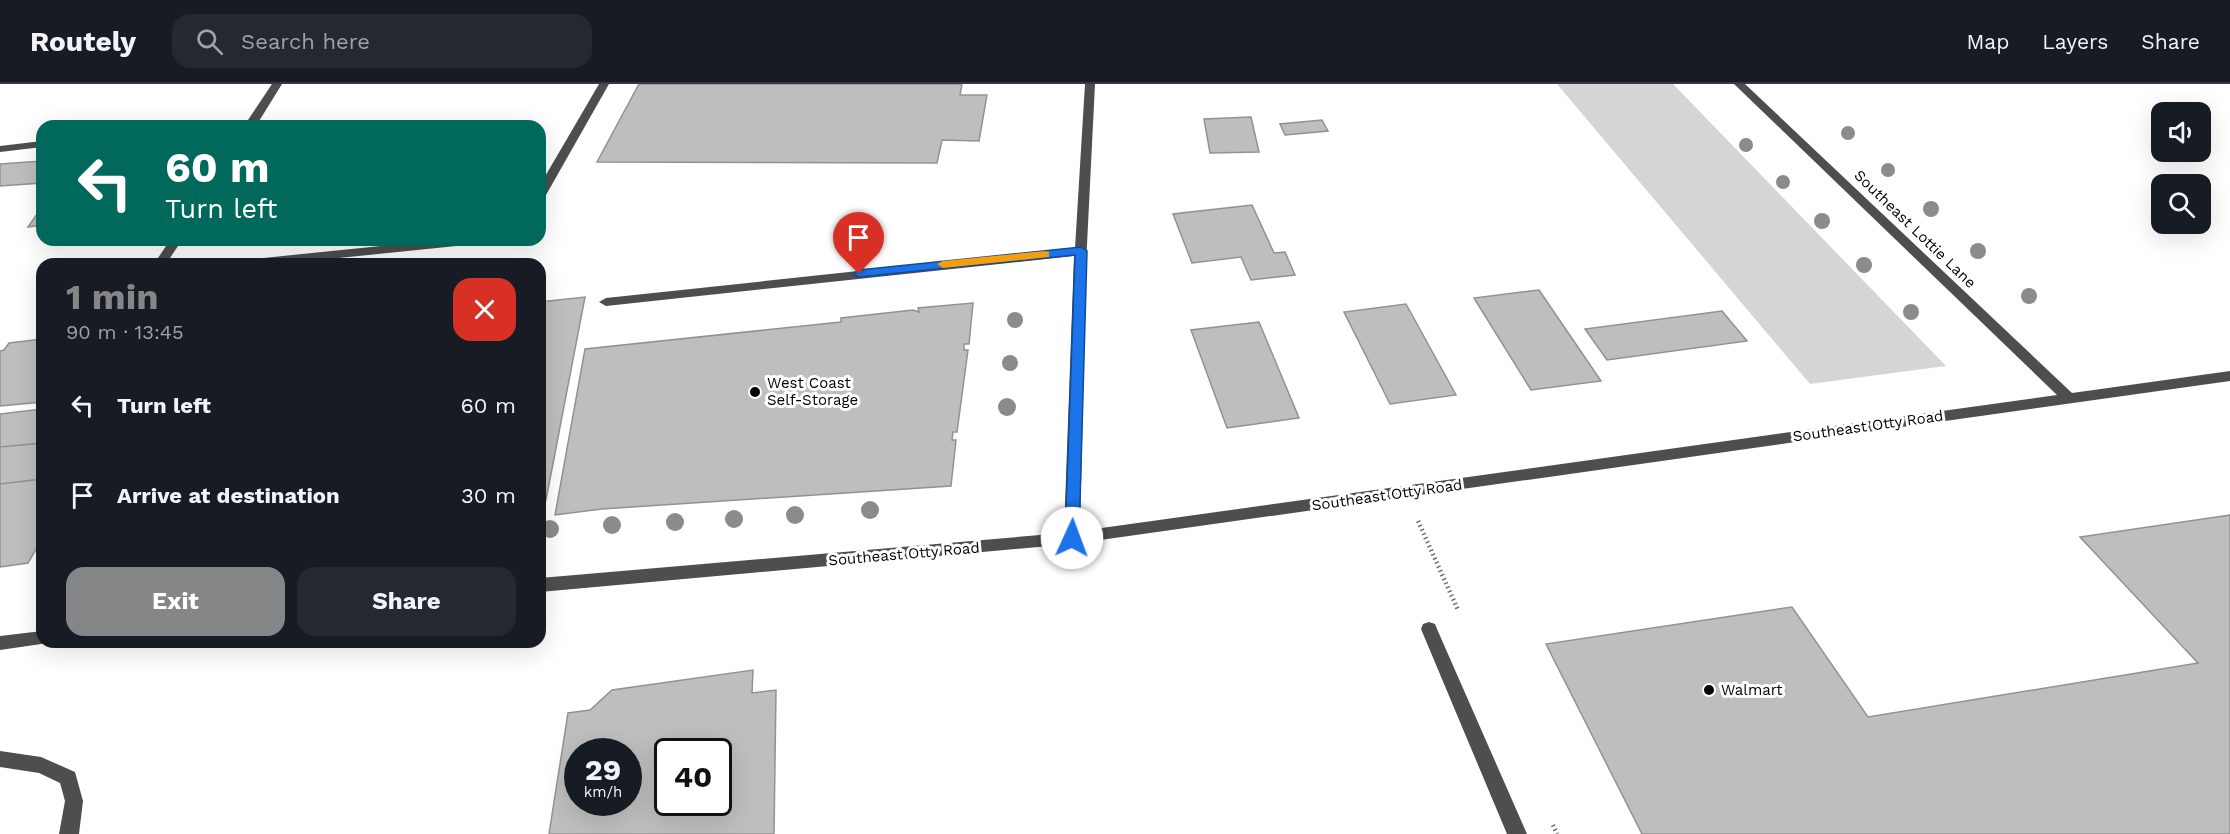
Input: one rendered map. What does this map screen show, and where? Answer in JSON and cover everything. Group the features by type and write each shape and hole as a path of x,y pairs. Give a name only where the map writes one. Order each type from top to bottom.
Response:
{"street":[{"path":"254,120 277,84"},
{"path":"546,185 604,84"},
{"path":"1072,538 1081,251 1090,84"},
{"name":"Southeast Lottie Lane","path":"1739,84 2068,398"},
{"path":"0,149 36,145"},
{"path":"301,258 418,246"},
{"path":"606,302 1081,251"},
{"name":"Southeast Otty Road","path":"546,584 1072,538 2230,376"},
{"path":"1429,630 1517,834"},
{"path":"0,643 36,639"},
{"path":"0,759 41,765 68,778 74,801 69,834"}],"shaded area":[{"path":"1557,84 1673,84 1946,366 1810,384"}],"building":[{"path":"639,84 962,84 960,95 987,95 979,141 942,140 937,163 597,162"},
{"path":"1251,117 1259,152 1210,153 1204,119"},
{"path":"1322,120 1328,131 1285,135 1280,124"},
{"path":"36,161 36,183 0,186 0,164"},
{"path":"1252,205 1274,253 1285,252 1295,275 1251,280 1241,257 1192,263 1173,214"},
{"path":"36,216 36,226 28,227"},
{"path":"1539,290 1601,381 1531,390 1474,298"},
{"path":"585,297 546,500 546,301"},
{"name":"West Coast Self-Storage","path":"973,303 969,344 964,344 964,350 968,350 957,432 953,432 952,440 956,440 951,486 602,509 555,515 585,349 841,322 841,318 913,310 919,312 918,308"},
{"path":"1406,304 1456,395 1390,404 1344,312"},
{"path":"1722,311 1747,341 1607,360 1585,329"},
{"path":"1259,322 1299,418 1227,428 1191,330"},
{"path":"36,340 36,403 0,406 0,351 4,350 9,343"},
{"path":"36,410 36,444 0,447 0,414"},
{"path":"36,444 36,480 0,484 0,447"},
{"path":"36,480 36,549 28,563 0,567 0,484"},
{"name":"Walmart","path":"2230,515 2230,834 1642,834 1546,644 1792,607 1868,717 2198,663 2080,537"},
{"path":"753,670 752,693 776,690 774,834 549,834 564,738 564,816 642,816 642,738 564,738 568,713 590,710 612,690"}],"slow traffic":[{"path":"943,264 1045,254"}],"place":[{"name":"West Coast Self-Storage","path":"755,392"},
{"name":"Walmart","path":"1709,690"}],"route":[{"path":"859,274 1081,251 1072,538"}]}
